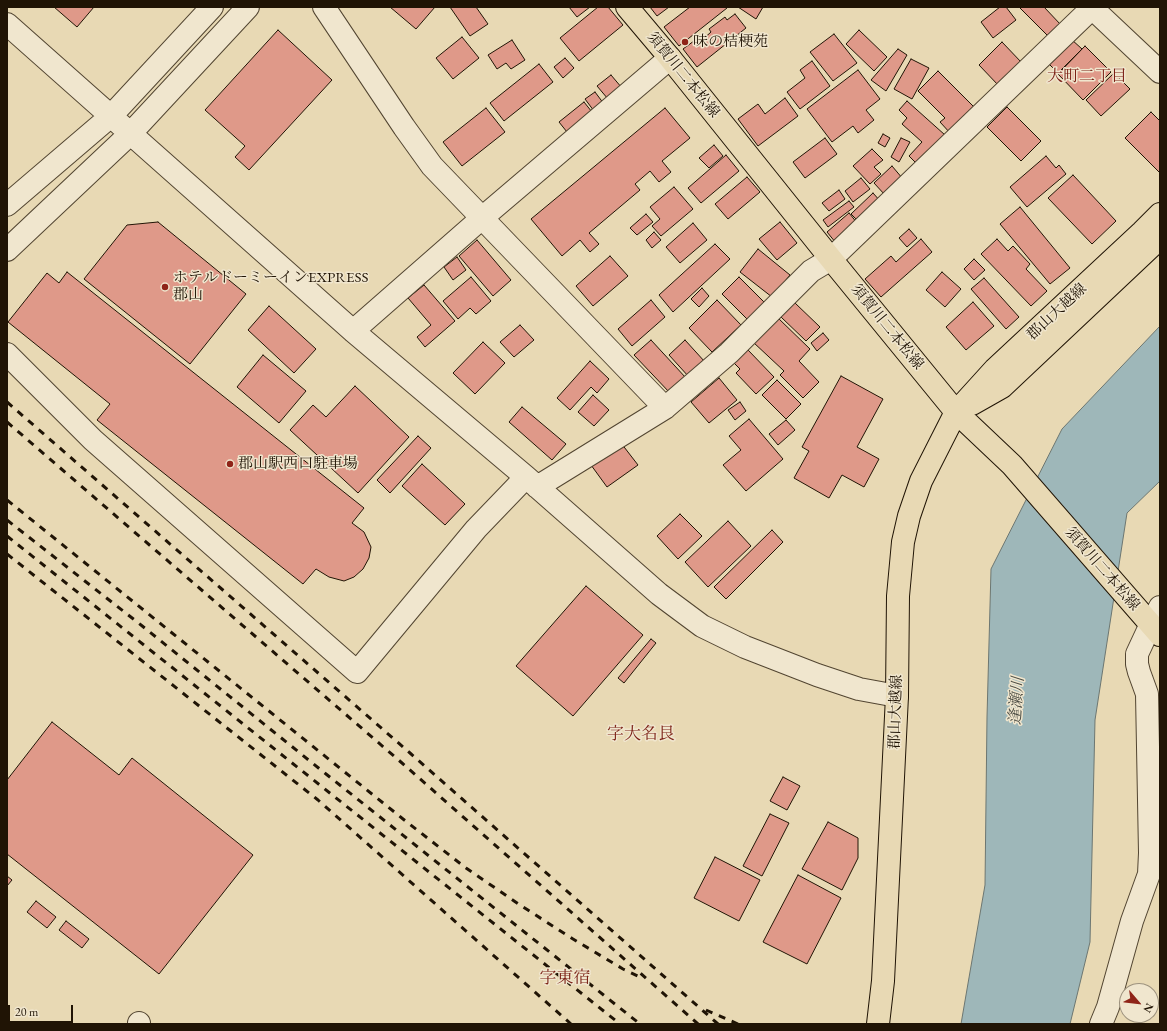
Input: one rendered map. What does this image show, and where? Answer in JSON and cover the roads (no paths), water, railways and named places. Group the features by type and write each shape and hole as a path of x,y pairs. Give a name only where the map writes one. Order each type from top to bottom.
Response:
{"main road":[{"name":"須賀川二本松線","path":"627,7 670,58 956,412 1012,465 1153,621"},
{"name":"郡山大越線","path":"878,1024 883,981 897,696 898,596 904,542 909,516 921,481 956,412 994,370 1160,214"},
{"name":"郡山大越線","path":"956,412 1002,386 1160,238"}],"street":[{"path":"7,205 111,116 212,7"},
{"path":"7,250 130,134 248,7"},
{"path":"324,7 404,127 432,166 665,408"},
{"path":"7,354 93,440 357,672 476,529 531,482 665,408 729,353 811,271 831,259 1092,7 1160,72"},
{"path":"7,24 353,331 531,482 659,594 702,626 745,647 859,688 897,696"},
{"path":"353,331 482,218 670,58"},
{"path":"1101,1024 1108,1008 1132,921 1150,874 1147,694 1139,672 1137,659 1153,621"}],"water":[{"name":"逢瀬川","path":"1160,326 1160,481 1127,513 1095,720 1090,942 1070,1024 961,1024 985,885 991,569 1062,429"}],"railway":[{"path":"7,402 718,1024"},
{"path":"7,422 402,763 698,1024"},
{"path":"7,500 466,868 573,939 623,969 642,978"},
{"path":"7,520 141,625 640,1024"},
{"path":"7,536 620,1024"},
{"path":"7,554 318,800 571,1024"},
{"path":"706,1010 738,1024"}],"place":[{"name":"味の桔梗苑","path":"685,42"},
{"name":"ホテルドーミーインEXPRESS 郡山","path":"165,287"},
{"name":"郡山駅西口駐車場","path":"230,464"}],"district":[{"name":"大町二丁目","path":"1087,77"},
{"name":"字大名艮","path":"641,734"},
{"name":"字東宿","path":"565,978"}]}
